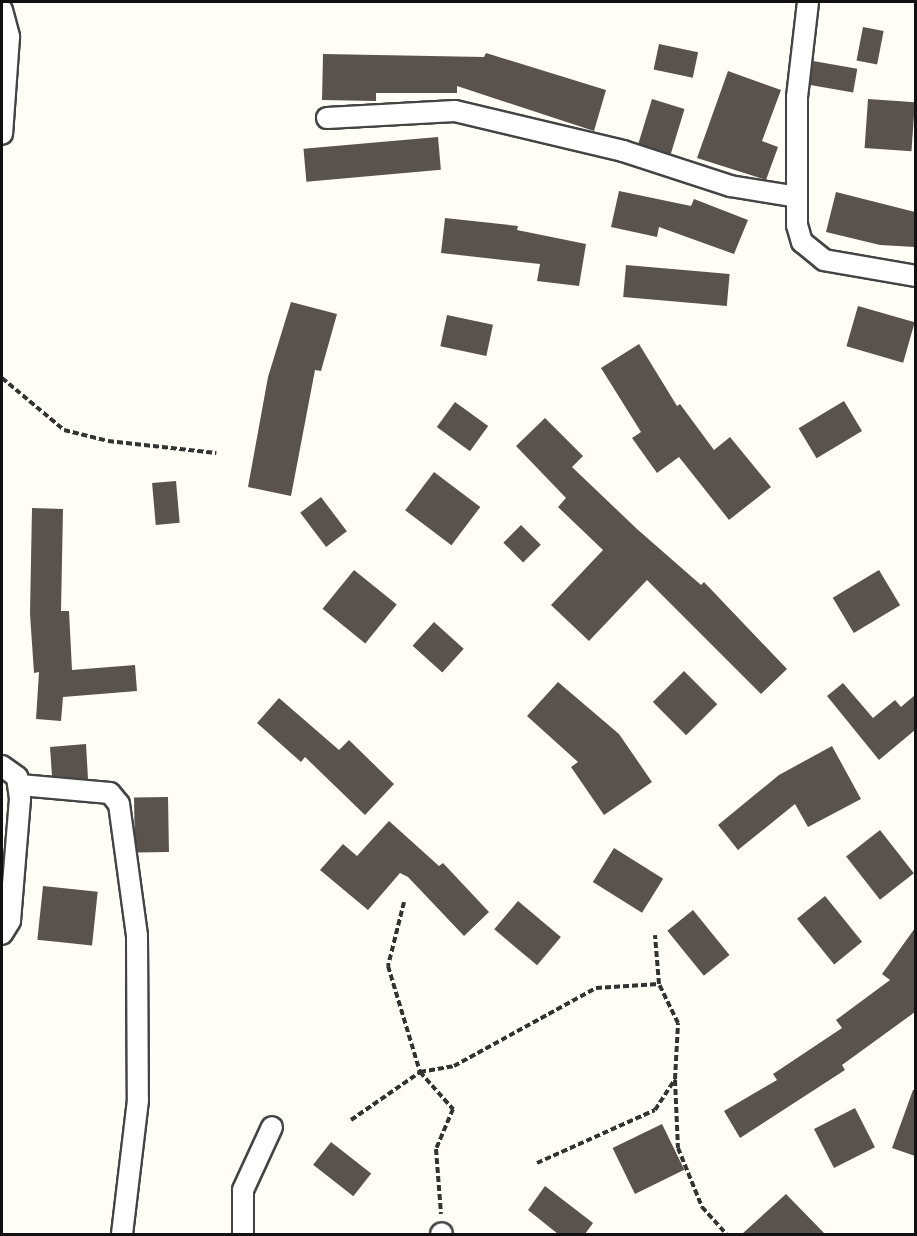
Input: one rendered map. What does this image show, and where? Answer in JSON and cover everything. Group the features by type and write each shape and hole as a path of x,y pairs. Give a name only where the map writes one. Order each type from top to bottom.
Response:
{"street":[{"path":"808,2 797,97 799,233 812,254 849,266 915,276"},
{"path":"2,134 9,37 6,9"},
{"path":"327,118 456,111 612,148 730,186 797,197"},
{"path":"2,766 12,771 20,785 10,921 2,934"},
{"path":"20,785 110,793 119,804 136,936 138,1100 122,1234"},
{"path":"243,1234 243,1190 272,1127"}],"path":[{"path":"2,378 64,430 108,441 216,453"},
{"path":"404,902 388,966 420,1072 453,1109 436,1149 442,1234"},
{"path":"655,935 659,984 678,1023 675,1079 678,1148 702,1207 726,1234"},
{"path":"351,1120 420,1072 454,1066 596,988 659,984"},
{"path":"537,1163 655,1110 675,1079"}],"building":[{"path":"863,27 884,31 877,64 857,60"},
{"path":"659,44 698,52 693,78 654,69"},
{"path":"486,53 606,90 594,131 457,86 457,93 376,93 376,101 322,100 323,54 484,57"},
{"path":"813,61 857,69 853,92 809,85"},
{"path":"728,71 781,90 762,141 778,147 766,180 697,158"},
{"path":"652,99 685,109 671,154 638,144"},
{"path":"868,99 915,102 911,151 865,148"},
{"path":"438,137 441,170 306,182 304,149"},
{"path":"619,191 691,206 694,199 748,220 734,254 659,227 657,237 611,227"},
{"path":"836,192 915,212 915,247 880,245 826,232"},
{"path":"445,218 518,226 517,230 586,244 579,286 537,281 540,264 441,253"},
{"path":"626,265 730,274 727,306 623,297"},
{"path":"291,302 337,314 321,371 315,370 291,496 248,487 268,377"},
{"path":"858,306 915,322 903,363 846,346"},
{"path":"447,315 493,325 486,356 440,346"},
{"path":"639,344 677,406 680,404 714,450 730,437 771,487 729,520 679,457 657,473 632,438 641,432 601,368"},
{"path":"844,401 862,431 817,458 799,428"},
{"path":"455,402 488,426 470,451 437,427"},
{"path":"545,418 583,456 572,467 637,529 701,585 704,582 787,669 761,694 647,580 589,641 551,605 603,550 558,507 566,498 516,446"},
{"path":"434,472 480,507 451,545 405,510"},
{"path":"176,481 180,523 156,525 152,483"},
{"path":"321,497 347,531 326,547 300,513"},
{"path":"32,508 63,509 61,611 69,611 72,670 135,665 137,691 63,697 61,721 36,719 39,672 34,673 30,614"},
{"path":"521,525 541,545 523,562 503,543"},
{"path":"354,570 397,605 365,643 323,609"},
{"path":"879,570 900,605 854,633 833,598"},
{"path":"434,622 464,649 442,673 413,646"},
{"path":"684,671 717,704 686,735 653,702"},
{"path":"558,682 619,734 652,782 604,815 571,767 578,762 527,716"},
{"path":"843,683 873,718 895,700 901,707 915,695 915,730 879,760 827,696"},
{"path":"279,698 339,750 349,740 394,784 365,815 305,757 301,762 257,723"},
{"path":"86,744 88,779 52,776 50,747"},
{"path":"832,746 861,799 808,827 795,804 738,850 718,825 779,775"},
{"path":"168,797 169,852 135,853 134,798"},
{"path":"389,821 439,866 443,863 489,912 464,936 408,877 400,873 368,910 320,870 343,844 357,856"},
{"path":"880,830 914,873 880,900 846,856"},
{"path":"614,848 663,879 642,913 593,882"},
{"path":"43,886 98,892 92,945 37,940"},
{"path":"825,896 862,942 834,965 797,919"},
{"path":"518,901 561,937 537,965 494,929"},
{"path":"693,910 730,955 704,976 667,931"},
{"path":"915,928 915,1012 842,1065 845,1070 740,1138 724,1111 777,1080 773,1074 842,1028 836,1020 890,980 882,974"},
{"path":"913,1090 915,1090 915,1156 892,1148"},
{"path":"855,1108 875,1147 834,1168 814,1129"},
{"path":"662,1124 684,1170 635,1194 613,1148"},
{"path":"331,1142 371,1173 353,1196 313,1165"},
{"path":"545,1186 593,1223 585,1234 558,1234 528,1210"},
{"path":"786,1194 825,1234 742,1234"}]}
